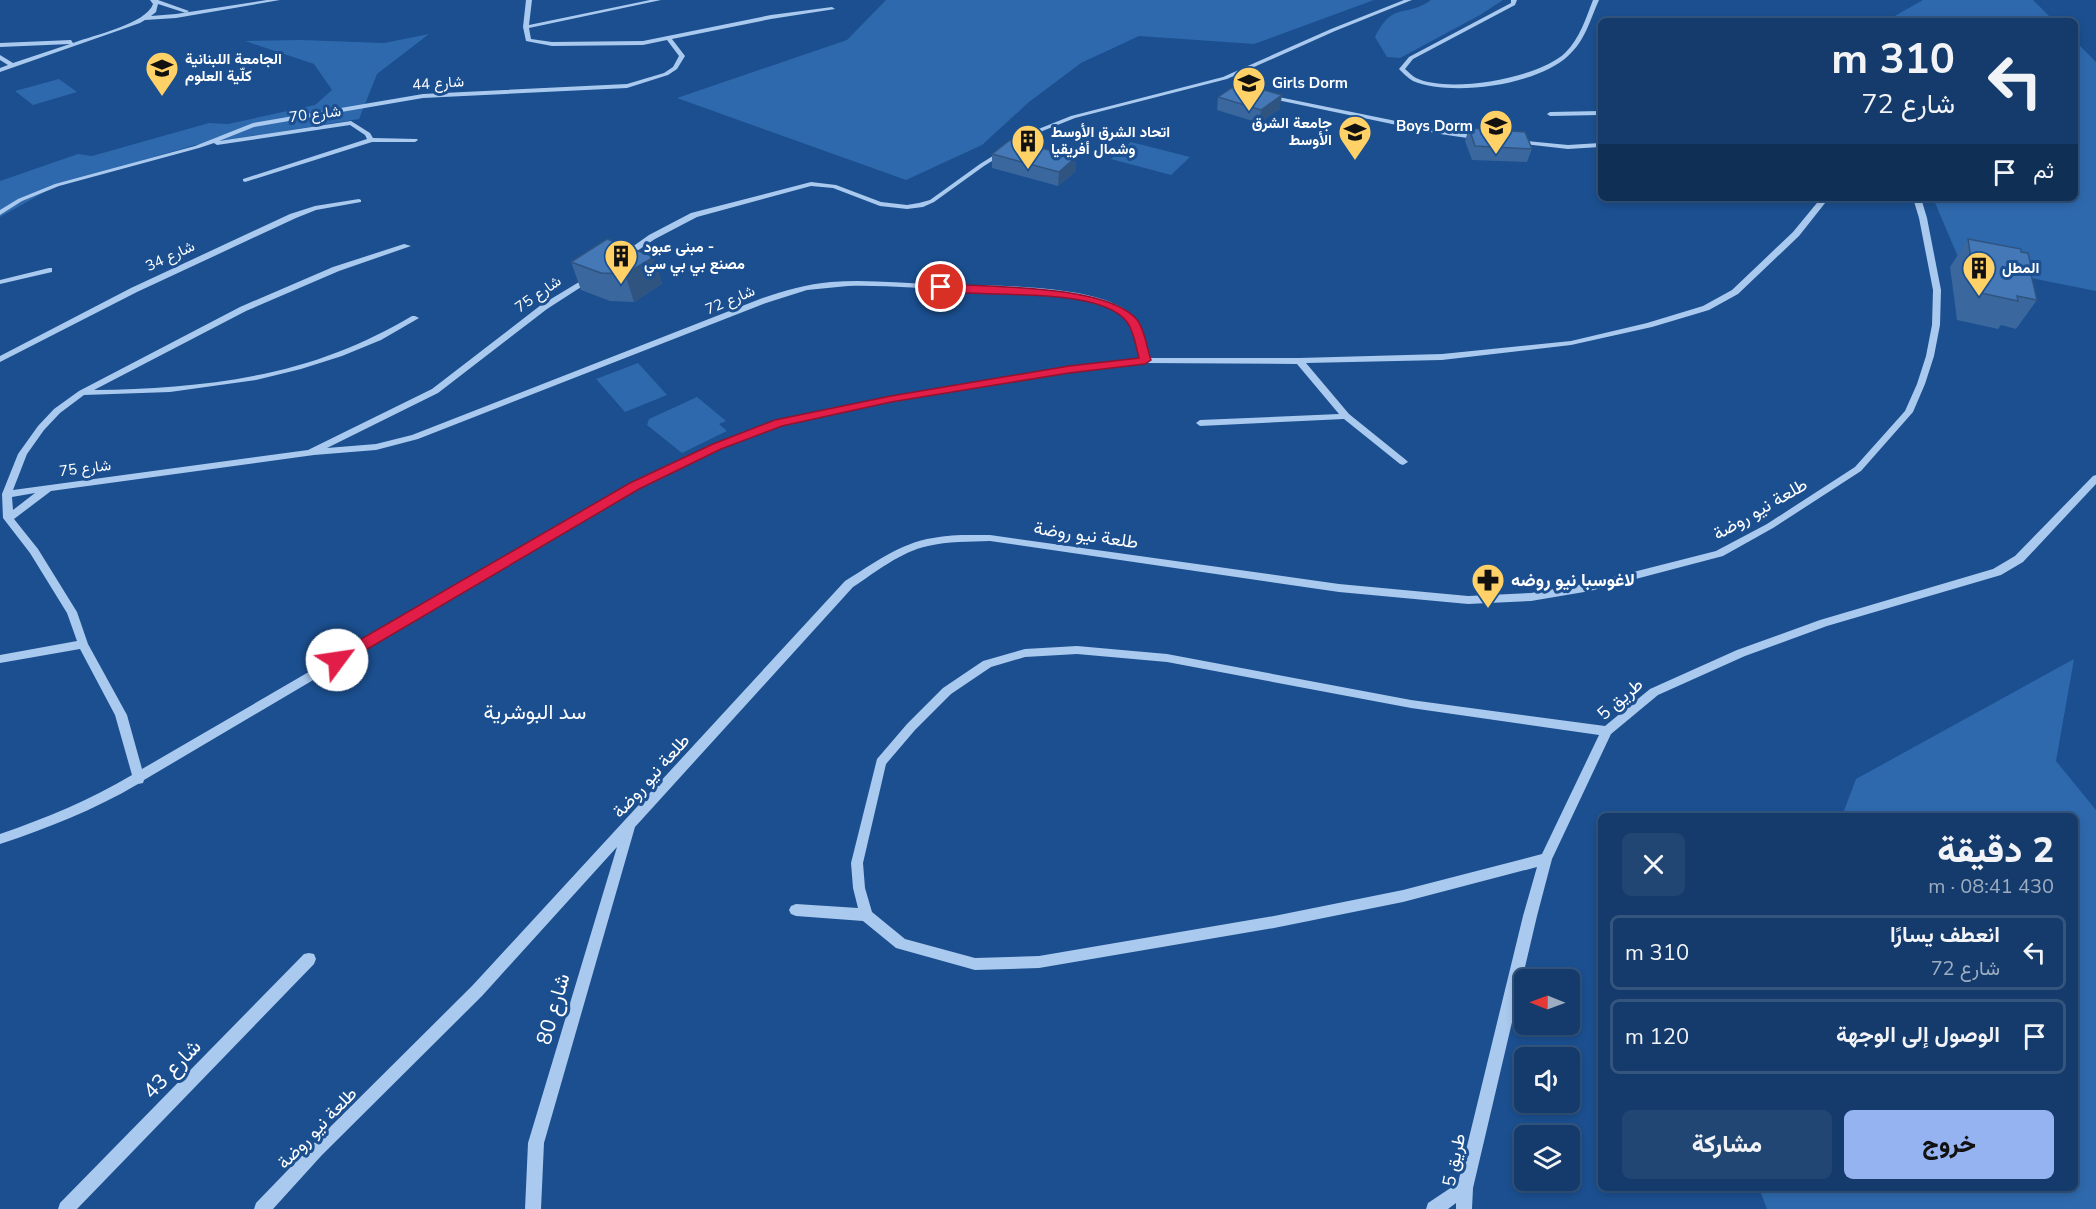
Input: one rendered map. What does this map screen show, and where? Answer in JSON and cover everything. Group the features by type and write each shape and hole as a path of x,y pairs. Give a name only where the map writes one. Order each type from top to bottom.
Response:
{"street":[{"path":"153,0 186,13"},
{"path":"146,18 153,12 156,4 153,0"},
{"path":"116,31 146,18 277,0"},
{"path":"529,0 526,27 528,40 544,44 623,45 771,17 831,9"},
{"path":"526,27 658,0"},
{"path":"617,260 652,237 694,216 799,186 824,184 847,190 880,204 907,207 920,205 932,201 982,165 1033,133 1073,117 1208,83 1227,83 1333,30 1409,0"},
{"path":"1514,0 1513,4 1411,58 1402,69 1406,75 1417,81 1463,86 1520,78 1557,63 1581,39 1596,0"},
{"path":"153,12 186,13"},
{"path":"1,70 116,31 186,13"},
{"name":"شارع 44","path":"0,213 20,200 57,185 197,147 253,125 423,96 585,89 641,83 666,74 678,63 682,56 668,38"},
{"path":"0,45 83,42"},
{"path":"0,57 13,66"},
{"path":"1258,94 1440,132 1490,139"},
{"path":"1550,114 1598,113"},
{"name":"شارع 70","path":"197,147 297,129 351,123 368,134 371,140"},
{"path":"245,180 371,140 415,140"},
{"path":"1510,141 1568,147 1598,145"},
{"name":"شارع 34","path":"0,358 134,290 293,216 324,206 359,201"},
{"path":"0,839 92,804 139,779 635,486 717,446 779,423 849,407 1069,370 1145,360 1299,361 1442,357 1571,343 1649,325 1706,308 1735,292 1796,234 1823,201"},
{"name":"طلعة نيو روضة","path":"262,1209 317,1150 477,991 849,584 887,560 915,546 947,539 990,538 1339,588 1468,600 1531,597 1590,587 1719,554 1770,526 1858,469 1909,412 1930,356 1936,325 1938,290 1918,201"},
{"path":"139,779 121,716 83,644 72,612 34,551 8,518 7,494 23,454 41,428 57,411 82,393 243,309 336,268 407,246"},
{"path":"0,282 48,270"},
{"name":"شارع 75","path":"7,494 310,453 435,391 544,307 599,271"},
{"name":"شارع 72","path":"310,453 376,447 415,437 763,301 804,288 833,284 860,283 1004,290 1088,298 1120,309 1134,323 1145,360"},
{"path":"82,393 181,390 307,366 369,344 415,318"},
{"path":"1299,361 1346,416 1403,462"},
{"path":"1200,423 1346,416"},
{"name":"طريق 5","path":"1464,1209 1465,1188 1530,916 1546,859 1607,731 1654,692 1741,653 1824,623 1997,572 2019,558 2096,477"},
{"name":"شارع 75","path":"8,518 49,488"},
{"path":"0,659 83,644"},
{"path":"866,915 857,862 881,762 911,727 947,691 987,664 1025,653 1077,650 1167,658 1411,704 1607,731"},
{"name":"شارع 80","path":"534,1209 536,1143 630,823"},
{"path":"796,910 866,915 901,944 975,964 1039,962 1274,922 1379,900 1546,859"},
{"name":"شارع 43","path":"66,1209 309,959"},
{"path":"1434,1209 1465,1188"}],"shaded area":[{"path":"886,0 1374,0 1254,44 1139,36 1081,63 1029,102 982,145 906,180 677,98 847,40"},
{"path":"1431,0 1503,0 1400,58 1387,57 1375,37 1388,18 1422,6"},
{"path":"1923,0 2033,0 2051,18 1891,18"},
{"path":"429,34 377,74 359,119 195,145 57,185 0,217 0,181 78,154 92,156 209,123 228,124 315,105 332,90 314,64 245,41 302,40 384,43"},
{"path":"2078,44 2096,62 2096,291 1961,264 1934,201 2078,201"},
{"path":"59,79 77,92 33,105 15,91"},
{"path":"1131,142 1190,157 1171,175 1111,159"},
{"path":"638,363 667,395 625,412 596,379"},
{"path":"697,397 726,421 719,424 727,431 682,453 647,425 649,419"},
{"path":"2074,659 2056,761 2096,810 2096,1209 1767,1209 1760,1191 2078,1191 2078,813 1843,813 1856,779"}],"building":[{"path":"1239,83 1282,95 1261,110 1218,97"},
{"path":"1469,128 1525,132 1532,149 1475,146"},
{"path":"1010,140 1076,157 1059,172 992,154"},
{"path":"607,239 654,257 625,274 601,273 571,262"},
{"path":"1968,239 2021,249 2021,252 2028,253 2037,300 2017,296 2018,301 1976,292"}],"place":[{"name":"الجامعة اللبنانية كلّية العلوم","path":"162,97"},
{"name":"Girls Dorm","path":"1249,112"},
{"name":"Boys Dorm","path":"1496,155"},
{"name":"جامعة الشرق الأوسط","path":"1355,161"},
{"name":"اتحاد الشرق الأوسط وشمال أفريقيا","path":"1028,170"},
{"name":"مبنى عبود - مصنع بي بي سي","path":"621,285"},
{"name":"المطل","path":"1979,297"},
{"name":"لاغوسبا نيو روضه","path":"1488,609"}],"district":[{"name":"سد البوشرية","path":"535,712"}],"route":[{"path":"337,660 569,523 635,486 717,446 779,423 829,411 1069,370 1145,360 1134,323 1120,309 1088,298 1066,295 941,287"}]}
